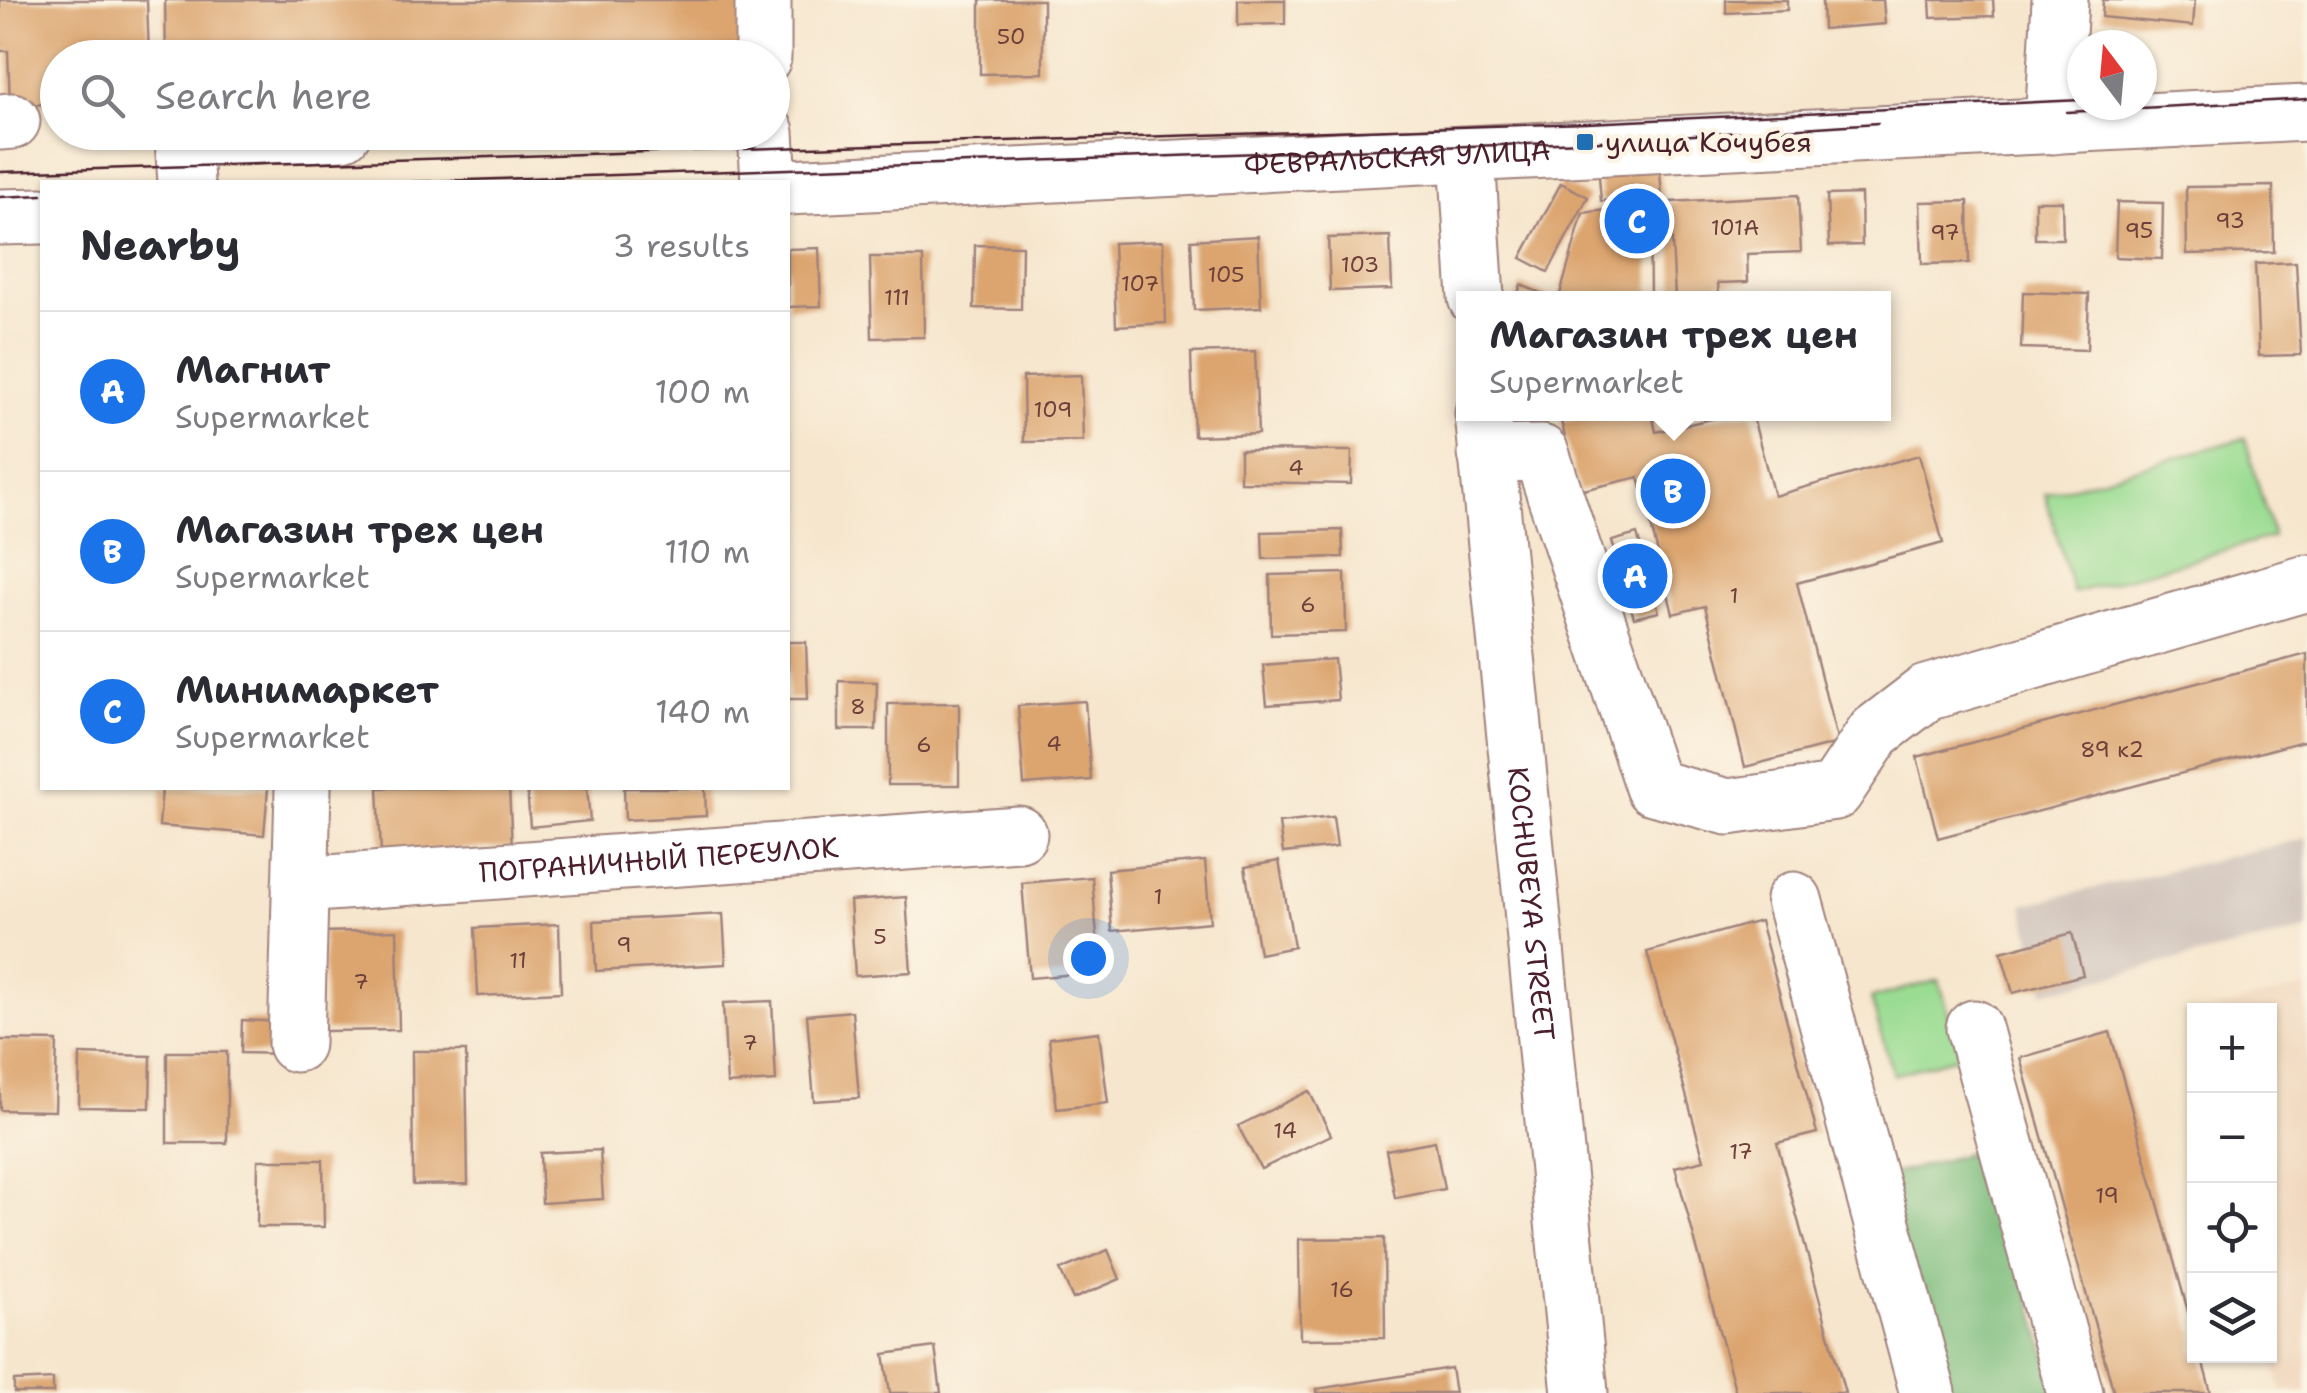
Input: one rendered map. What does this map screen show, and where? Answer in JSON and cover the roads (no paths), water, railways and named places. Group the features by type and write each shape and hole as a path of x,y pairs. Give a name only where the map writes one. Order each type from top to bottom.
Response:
{"street":[{"path":"763,0 763,40"},
{"path":"2053,126 2060,0"},
{"name":"ФЕВРАЛЬСКАЯ УЛИЦА","path":"790,187 2307,113"},
{"path":"184,150 186,180"},
{"path":"767,150 769,180"},
{"path":"1467,156 1476,291"},
{"path":"0,217 40,216"},
{"path":"1484,434 1541,453 1654,787 1728,807 1835,792 1875,732 1926,693 2307,584"},
{"name":"KOCHUBEYA STREET","path":"1484,434 1580,1393"},
{"path":"296,1044 303,790"},
{"name":"ПОГРАНИЧНЫЙ ПЕРЕУЛОК","path":"300,885 1019,834"},
{"path":"1794,900 1928,1393"},
{"path":"1974,1028 2075,1393"}],"tram line":[{"path":"2157,107 2307,99"},
{"path":"790,148 1587,123 2067,101"},
{"path":"468,180 1585,142 1878,123"},
{"path":"0,172 713,150"},
{"path":"0,197 40,195"}],"place":[{"name":"улица Кочубея","path":"1585,142"},
{"name":"Минимаркет","path":"1637,221"},
{"name":"Магазин трех цен","path":"1673,491"},
{"name":"Магнит","path":"1635,576"}]}
